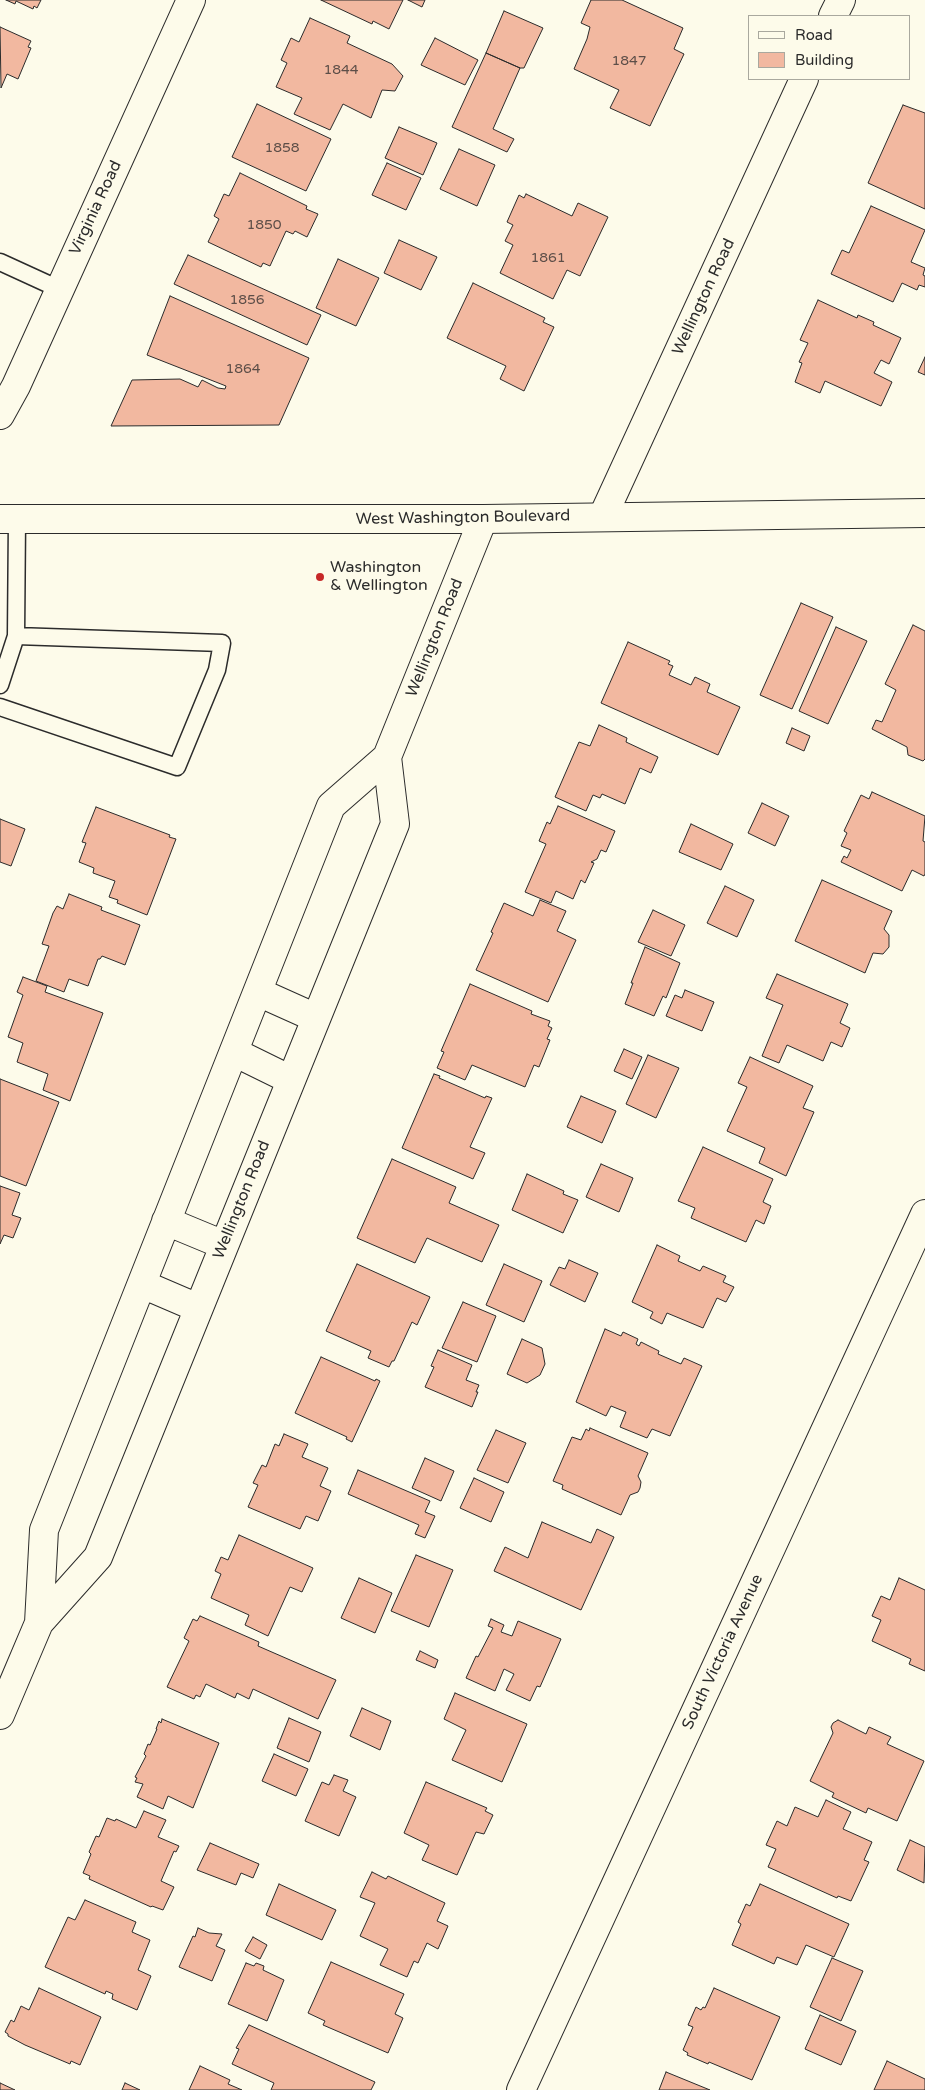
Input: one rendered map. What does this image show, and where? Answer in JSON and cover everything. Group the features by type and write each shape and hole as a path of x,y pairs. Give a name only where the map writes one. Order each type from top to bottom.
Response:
{"street":[{"name":"Virginia Road","path":"0,415 8,382 59,289 192,0"},
{"path":"834,15 841,0"},
{"name":"Wellington Road","path":"603,516 804,80"},
{"name":"West Washington Boulevard","path":"8,519 483,519 925,513"},
{"name":"Wellington Road","path":"39,1623 44,1530 331,806 387,757 483,519"},
{"name":"Wellington Road","path":"0,1715 39,1623 98,1557 395,824 387,757"},
{"path":"258,992 316,1018"},
{"path":"234,1052 291,1080"},
{"name":"South Victoria Avenue","path":"522,2090 925,1214"},
{"path":"166,1221 224,1245"},
{"path":"142,1284 198,1308"}],"lane":[{"path":"0,262 59,289"},
{"path":"0,685 16,636 8,519"},
{"path":"0,707 177,767 217,670 222,643 16,636"}],"building":[{"path":"6,0 41,0 37,8 34,6 33,9 16,1 15,4"},
{"path":"321,0 403,0 389,29 373,21 372,24"},
{"path":"408,0 425,0 422,7"},
{"path":"591,0 622,0 683,28 674,49 684,54 650,126 610,108 619,90 574,69 590,27 581,23"},
{"path":"504,11 543,28 524,68 486,53"},
{"path":"310,18 350,36 347,43 392,64 403,76 395,91 382,90 371,118 343,104 330,130 294,114 302,98 276,87 287,63 281,60 291,38 299,42"},
{"path":"0,27 31,41 28,47 31,48 18,79 7,74 1,88"},
{"path":"435,38 478,60 465,85 421,65"},
{"path":"486,53 520,68 493,129 514,139 507,152 452,127"},
{"path":"257,104 331,139 306,191 232,157"},
{"path":"903,105 925,113 925,209 868,183"},
{"path":"399,127 437,143 423,175 385,158"},
{"path":"459,149 495,165 477,206 440,189"},
{"path":"387,163 421,178 406,210 372,195"},
{"path":"240,173 307,206 306,209 318,214 307,237 295,231 293,234 286,231 270,266 263,263 261,267 208,242 219,219 214,216 224,194 229,196"},
{"path":"526,194 572,216 578,203 608,217 580,276 567,270 553,299 500,273 513,245 505,241 513,225 507,222 519,195 524,198"},
{"path":"871,206 925,230 911,262 925,268 923,275 925,276 925,287 919,285 917,290 902,283 893,302 831,274 842,250 849,253"},
{"path":"399,240 437,257 421,290 384,273"},
{"path":"188,255 321,315 307,345 174,284"},
{"path":"338,259 379,278 356,326 316,308"},
{"path":"473,283 545,318 543,322 554,327 524,391 500,379 506,366 447,338"},
{"path":"170,296 309,358 279,425 111,426 132,380 180,379 198,387 202,380 218,388 225,389 226,386 147,355"},
{"path":"818,300 857,318 858,315 874,322 873,325 901,338 889,364 881,360 874,373 892,382 881,406 825,381 820,393 795,382 802,363 799,362 808,343 800,340"},
{"path":"925,357 925,375 918,372"},
{"path":"801,603 833,617 792,709 760,695"},
{"path":"913,625 925,631 925,759 923,761 908,755 907,747 872,729 876,720 882,722 896,690 885,684"},
{"path":"836,627 867,641 828,724 799,711"},
{"path":"628,642 670,661 668,664 673,666 669,675 691,685 695,677 710,684 707,692 740,707 718,755 601,703"},
{"path":"599,725 627,738 626,742 658,757 651,773 640,768 625,804 602,794 600,798 593,795 586,811 555,797 579,742 590,746"},
{"path":"792,728 810,736 804,751 786,743"},
{"path":"872,792 925,816 923,841 925,842 925,874 924,876 912,870 902,891 841,862 844,856 847,858 851,850 841,846 847,833 844,831 861,795 869,799"},
{"path":"762,803 789,816 775,846 748,833"},
{"path":"558,806 615,831 606,852 601,850 597,859 591,862 594,863 585,883 581,880 573,899 556,891 551,903 525,892 546,844 539,841 547,822 550,824"},
{"path":"96,807 176,839 147,915 117,903 118,900 109,897 115,881 93,873 94,868 79,862 86,843 82,842"},
{"path":"0,819 25,829 11,866 0,862"},
{"path":"691,824 733,844 721,870 679,852"},
{"path":"822,880 892,911 884,929 889,935 889,947 883,954 873,953 865,973 795,941"},
{"path":"725,886 754,900 737,937 707,923"},
{"path":"69,894 102,907 101,910 140,925 125,965 102,956 98,959 88,986 69,979 64,992 36,981 49,946 42,944 53,913 57,906 63,909"},
{"path":"540,900 566,911 557,931 576,940 548,1002 476,970 504,903 533,916"},
{"path":"653,910 685,925 671,956 638,942"},
{"path":"645,947 680,963 666,998 663,996 654,1016 625,1004"},
{"path":"777,974 848,1004 840,1023 850,1028 842,1047 831,1042 823,1061 787,1045 779,1063 762,1056 783,1005 766,998"},
{"path":"23,977 47,986 45,992 103,1013 70,1101 43,1090 48,1074 17,1062 23,1043 8,1037 23,995 17,992"},
{"path":"470,984 532,1011 531,1014 550,1021 548,1026 552,1028 547,1039 550,1040 539,1067 534,1065 525,1087 472,1065 465,1080 437,1068 444,1052 441,1051"},
{"path":"685,990 714,1002 702,1031 666,1016 675,995 682,998"},
{"path":"624,1049 642,1057 632,1079 614,1071"},
{"path":"648,1055 679,1068 656,1118 626,1104"},
{"path":"750,1057 813,1086 803,1108 814,1112 786,1176 759,1163 765,1148 727,1131 747,1087 738,1083"},
{"path":"434,1074 485,1098 486,1096 492,1098 470,1147 485,1153 473,1179 402,1148"},
{"path":"0,1079 59,1102 26,1186 0,1176"},
{"path":"581,1096 616,1111 602,1143 567,1127"},
{"path":"703,1147 773,1179 763,1202 771,1206 764,1224 756,1220 746,1242 691,1218 695,1208 678,1201"},
{"path":"392,1159 456,1187 449,1203 499,1225 482,1262 427,1238 415,1263 357,1238"},
{"path":"601,1164 633,1178 619,1212 586,1197"},
{"path":"527,1174 564,1191 563,1194 578,1200 563,1233 512,1210"},
{"path":"0,1186 20,1193 12,1215 21,1218 13,1238 4,1235 0,1244"},
{"path":"657,1245 680,1256 678,1261 700,1271 703,1266 726,1276 723,1282 734,1287 726,1302 717,1298 703,1328 667,1313 662,1324 650,1318 653,1312 632,1302"},
{"path":"569,1260 598,1273 585,1302 550,1285 559,1267 565,1269"},
{"path":"357,1264 430,1297 417,1325 412,1322 394,1361 392,1361 389,1367 368,1358 371,1351 326,1331"},
{"path":"504,1264 542,1281 524,1322 486,1305"},
{"path":"463,1302 496,1316 477,1362 442,1348"},
{"path":"605,1329 621,1336 623,1332 638,1339 636,1344 639,1346 641,1342 659,1351 658,1354 681,1364 684,1358 702,1366 670,1436 652,1429 647,1438 620,1427 626,1412 611,1406 606,1416 576,1402"},
{"path":"522,1339 542,1348 545,1364 540,1375 527,1383 507,1374"},
{"path":"438,1350 472,1365 466,1380 479,1385 472,1407 425,1387 434,1367 431,1366"},
{"path":"321,1357 375,1381 376,1379 380,1381 352,1442 346,1439 347,1437 295,1413"},
{"path":"590,1428 648,1453 638,1476 641,1482 640,1488 638,1492 630,1495 621,1515 562,1489 563,1485 553,1481 572,1437 581,1440 586,1429 589,1431"},
{"path":"496,1430 526,1443 508,1483 477,1470"},
{"path":"284,1434 308,1444 302,1457 328,1468 320,1486 331,1491 318,1521 306,1516 300,1529 248,1507 258,1485 253,1483 262,1465 266,1467 275,1444 279,1446"},
{"path":"425,1458 454,1471 441,1501 412,1488"},
{"path":"358,1470 430,1501 425,1512 435,1516 425,1538 415,1534 419,1525 348,1494"},
{"path":"474,1478 504,1492 491,1522 460,1508"},
{"path":"542,1522 591,1543 597,1529 614,1537 581,1610 494,1571 505,1547 528,1558"},
{"path":"239,1535 313,1568 302,1592 290,1587 268,1636 245,1625 249,1615 211,1598 221,1574 215,1571 221,1557 228,1560"},
{"path":"416,1555 453,1570 429,1627 391,1611"},
{"path":"359,1578 392,1593 375,1633 341,1618"},
{"path":"899,1578 925,1590 925,1671 909,1664 911,1659 872,1641 881,1620 872,1616 881,1596 890,1600"},
{"path":"200,1616 259,1642 258,1646 336,1680 318,1719 253,1689 249,1699 237,1693 235,1698 206,1684 200,1697 196,1695 194,1699 167,1687 189,1641 184,1638 193,1619 197,1621"},
{"path":"491,1619 504,1625 501,1632 512,1636 518,1621 561,1639 540,1687 537,1686 530,1701 506,1690 514,1674 504,1669 495,1691 466,1678 476,1656 478,1657 493,1628 488,1626"},
{"path":"420,1651 438,1660 435,1668 416,1660"},
{"path":"455,1693 527,1724 502,1782 452,1760 466,1730 444,1719"},
{"path":"362,1708 391,1721 380,1750 350,1736"},
{"path":"289,1718 321,1732 309,1762 277,1748"},
{"path":"162,1719 219,1743 193,1808 168,1796 163,1809 137,1797 143,1784 135,1782 137,1778 135,1777 146,1756 144,1754 148,1744 150,1745 159,1721 161,1723"},
{"path":"838,1720 866,1734 869,1727 891,1737 887,1744 924,1761 897,1821 868,1808 866,1813 832,1797 834,1793 810,1781 833,1733 831,1727"},
{"path":"274,1754 308,1769 296,1796 262,1781"},
{"path":"334,1775 348,1780 343,1791 356,1797 339,1836 305,1821 322,1782 329,1785"},
{"path":"426,1782 487,1808 485,1811 493,1815 484,1834 476,1832 457,1875 422,1860 429,1845 404,1833"},
{"path":"826,1800 851,1812 843,1829 872,1842 864,1860 869,1862 851,1901 838,1896 837,1898 768,1867 776,1849 766,1845 777,1821 787,1826 795,1807 818,1817"},
{"path":"144,1811 166,1820 158,1837 179,1846 176,1852 174,1851 161,1881 174,1887 163,1910 151,1907 89,1879 90,1876 83,1873 91,1854 89,1852 96,1836 99,1837 107,1818 115,1821 116,1819 136,1828"},
{"path":"910,1840 925,1847 924,1883 897,1870"},
{"path":"210,1843 259,1864 253,1878 241,1873 236,1885 197,1870"},
{"path":"372,1872 386,1879 388,1876 445,1903 437,1921 448,1926 438,1949 427,1943 418,1963 414,1961 407,1977 380,1965 388,1949 360,1936 375,1903 360,1897"},
{"path":"279,1884 336,1910 322,1940 266,1915"},
{"path":"760,1884 849,1924 834,1957 806,1945 797,1965 777,1957 774,1964 732,1945 741,1924 738,1922 746,1904 750,1906"},
{"path":"85,1900 136,1922 132,1932 150,1940 138,1970 151,1976 137,2010 112,1999 113,1994 106,1991 105,1994 45,1967 68,1917 75,1920"},
{"path":"198,1928 209,1933 222,1934 216,1946 225,1950 212,1981 179,1967"},
{"path":"253,1937 267,1945 260,1959 245,1951"},
{"path":"832,1958 863,1971 841,2021 810,2007"},
{"path":"331,1962 404,1994 395,2014 403,2018 388,2053 323,2025 325,2021 308,2013"},
{"path":"246,1963 254,1966 256,1963 264,1966 263,1970 284,1980 267,2021 228,2004"},
{"path":"39,1988 101,2017 80,2065 71,2061 70,2064 25,2045 8,2036 5,2032 11,2020 14,2022 21,2006 29,2010"},
{"path":"714,1988 780,2017 752,2080 687,2055 688,2053 683,2050 693,2027 688,2025 696,2007 701,2010 703,2007 705,2008"},
{"path":"820,2015 856,2031 841,2065 805,2049"},
{"path":"249,2025 375,2082 371,2090 271,2090 274,2083 232,2064 239,2049 236,2048"},
{"path":"887,2061 925,2079 925,2090 874,2090"},
{"path":"200,2066 230,2080 228,2084 242,2090 189,2090"},
{"path":"666,2072 710,2090 659,2090"},
{"path":"0,2083 15,2090 0,2090"},
{"path":"125,2083 140,2090 122,2090"}],"place":[{"name":"Washington & Wellington","path":"320,577"}]}
